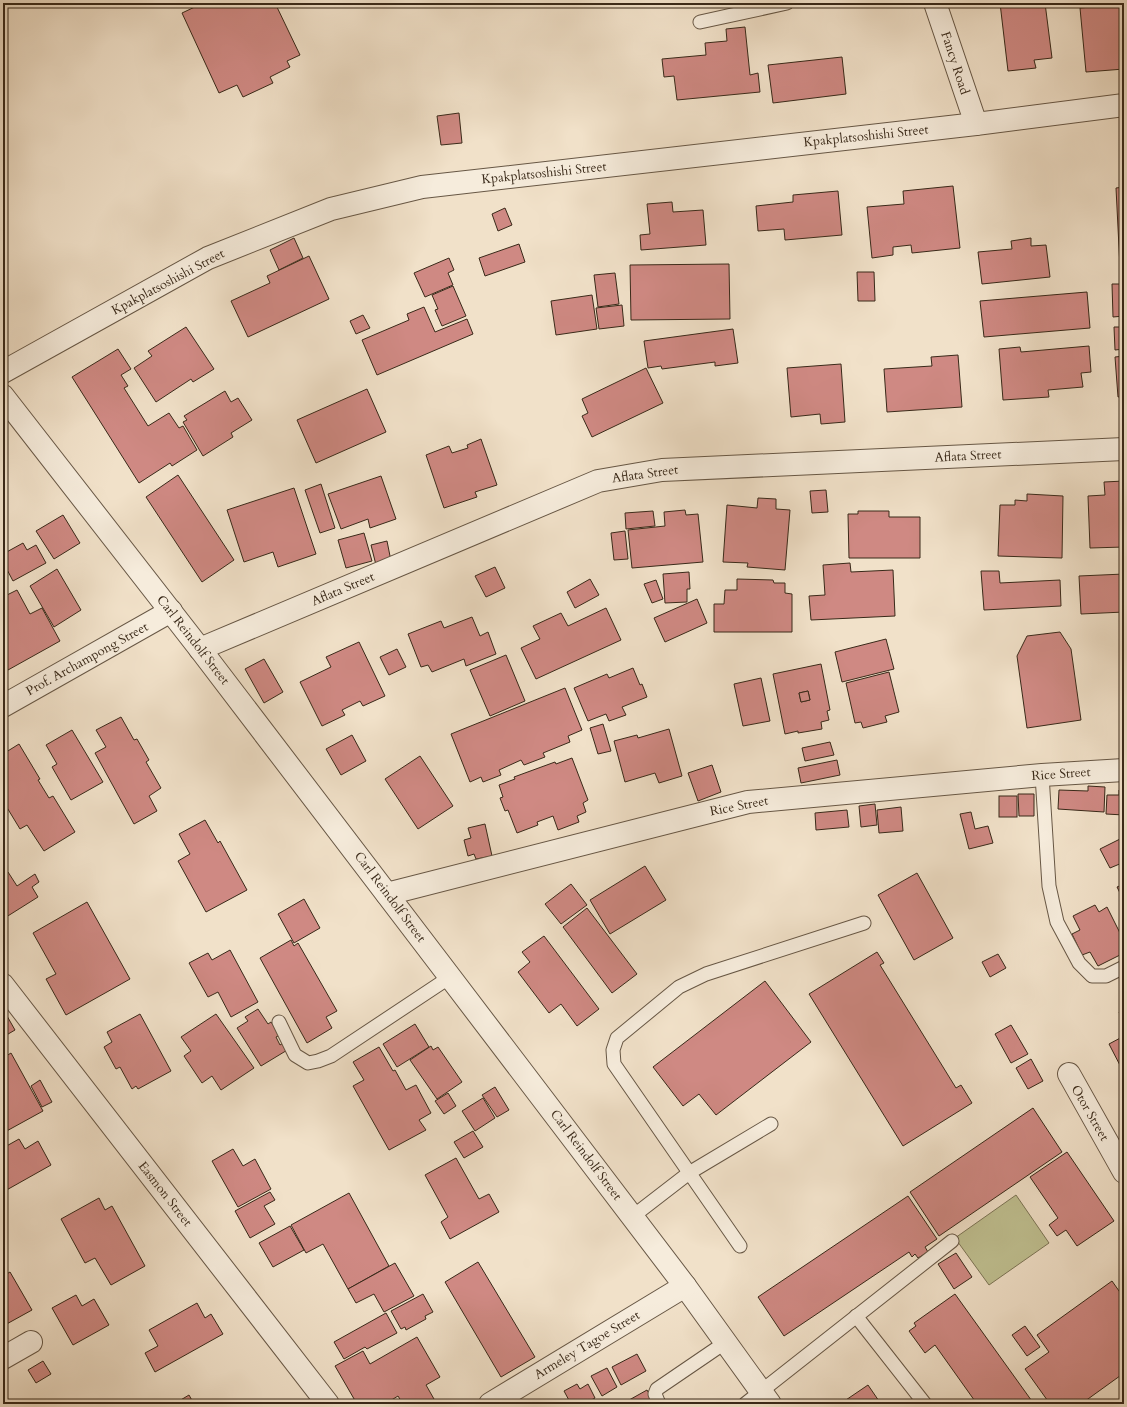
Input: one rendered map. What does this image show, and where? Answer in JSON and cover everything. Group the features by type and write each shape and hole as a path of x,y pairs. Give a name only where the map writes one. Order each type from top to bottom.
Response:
{"street":[{"name":"Fancy Road","path":"935,3 976,124"},
{"name":"Kpakplatsoshishi Street","path":"3,372 208,258 331,209 422,186 976,124 1124,105"},
{"name":"Carl Reindolf Street","path":"3,396 171,611 685,1286 726,1342 758,1400"},
{"name":"Aflata Street","path":"200,649 598,481 662,470 1124,449"},
{"name":"Prof. Archampong Street","path":"3,706 171,611"},
{"name":"Rice Street","path":"387,894 748,802 1124,770"},
{"name":"Easmon Street","path":"3,985 328,1404"},
{"name":"Otor Street","path":"1069,1074 1124,1172"},
{"name":"Armeley Tagoe Street","path":"490,1404 685,1286"},
{"path":"3,1358 31,1342"}],"lane":[{"path":"700,22 787,3"},
{"path":"1042,776 1049,886 1057,922 1078,963 1092,976 1106,976 1124,967"},
{"path":"740,1246 614,1064 613,1050 617,1038 680,987 706,974 864,923"},
{"path":"279,1022 295,1055 308,1063 318,1061 331,1056 450,977"},
{"path":"632,1217 689,1173 771,1124"},
{"path":"758,1400 856,1316 952,1241"},
{"path":"856,1316 925,1404"},
{"path":"659,1404 656,1394 657,1389 726,1342"}],"green space":[{"path":"1016,1195 1049,1243 989,1285 955,1238"}],"building":[{"path":"198,3 275,3 300,55 287,61 290,67 270,77 273,83 243,97 237,85 219,93 182,13 199,5"},
{"path":"1000,3 1045,3 1052,58 1034,60 1036,68 1008,71"},
{"path":"1124,4 1124,69 1086,72 1080,8"},
{"path":"745,27 750,75 758,73 760,92 677,100 674,76 664,77 662,59 706,55 705,43 727,41 726,29"},
{"path":"842,57 846,94 773,103 768,65"},
{"path":"459,113 462,143 441,145 437,116"},
{"path":"953,186 960,248 912,253 911,245 893,247 893,255 872,258 867,207 904,204 903,191"},
{"path":"1124,187 1124,267 1120,267 1116,188"},
{"path":"838,191 842,235 785,240 784,229 758,231 756,206 793,202 793,195"},
{"path":"672,202 673,212 703,210 706,245 641,250 640,235 650,234 647,204"},
{"path":"505,208 512,225 498,231 492,214"},
{"path":"294,238 303,258 279,270 270,250"},
{"path":"1031,238 1031,246 1046,245 1050,277 982,284 978,252 1012,249 1011,241"},
{"path":"519,244 525,262 485,276 479,258"},
{"path":"309,256 329,299 248,337 231,301 270,283 267,276"},
{"path":"449,258 454,270 448,273 453,285 425,297 414,273"},
{"path":"729,264 730,319 631,320 630,265"},
{"path":"857,272 874,272 875,301 858,301"},
{"path":"615,273 619,304 598,307 594,275"},
{"path":"1112,284 1124,284 1124,316 1113,317"},
{"path":"453,286 466,316 442,326 435,310 438,309 432,295"},
{"path":"1087,292 1090,328 984,337 980,301"},
{"path":"592,295 597,329 556,335 551,301"},
{"path":"622,305 624,326 599,329 596,308"},
{"path":"424,307 435,332 467,319 473,334 377,375 362,340 409,320 407,314"},
{"path":"363,315 370,328 356,334 350,321"},
{"path":"186,327 214,369 193,382 191,379 156,402 134,368 152,356 148,351"},
{"path":"1114,327 1124,327 1124,349 1115,350"},
{"path":"733,329 738,363 715,366 715,362 662,369 661,366 648,368 644,341"},
{"path":"1089,346 1091,372 1081,373 1083,387 1048,390 1049,397 1003,400 999,349 1020,347 1021,352"},
{"path":"118,349 131,369 121,375 128,386 124,388 148,426 169,413 179,428 183,426 197,450 172,466 170,463 139,483 72,377"},
{"path":"958,355 962,407 887,412 884,369 932,366 931,357"},
{"path":"1124,356 1124,396 1118,397 1115,357"},
{"path":"841,364 845,422 821,424 820,414 791,417 787,368"},
{"path":"646,368 663,403 592,437 582,416 588,413 582,399"},
{"path":"367,389 386,432 316,463 297,420"},
{"path":"225,391 231,402 238,398 252,420 231,433 233,437 203,456 183,422 187,420 184,416"},
{"path":"481,439 497,485 475,492 477,497 444,508 426,455 449,446 452,453 468,448 467,445"},
{"path":"178,475 234,560 202,582 146,497"},
{"path":"381,476 396,519 370,528 368,519 341,529 328,494"},
{"path":"1124,481 1124,547 1090,548 1088,496 1105,495 1104,482"},
{"path":"321,484 335,528 320,533 305,490"},
{"path":"294,488 316,554 278,567 273,552 244,562 227,510"},
{"path":"826,490 828,512 812,513 810,491"},
{"path":"1027,494 1063,496 1062,558 998,556 1000,505 1015,505 1015,500 1027,501"},
{"path":"758,498 776,499 776,509 790,510 785,570 747,567 748,563 723,562 727,505 757,508"},
{"path":"685,510 686,515 698,514 703,562 632,568 628,530 665,526 664,512"},
{"path":"653,511 655,526 626,529 625,513"},
{"path":"858,511 889,511 889,517 920,517 920,558 849,558 848,514 858,514"},
{"path":"63,515 80,543 54,559 36,531"},
{"path":"625,531 628,559 614,560 611,533"},
{"path":"364,533 372,561 346,568 338,540"},
{"path":"387,541 391,561 376,565 371,545"},
{"path":"23,543 27,550 36,545 46,563 13,581 3,562 3,554"},
{"path":"850,563 851,572 893,570 895,616 811,620 809,596 825,595 823,565"},
{"path":"495,567 505,588 486,597 475,576"},
{"path":"57,569 81,610 54,627 30,586"},
{"path":"981,571 999,571 1000,583 1060,580 1061,606 984,610"},
{"path":"689,572 690,589 687,589 687,602 665,603 663,574"},
{"path":"1124,574 1124,612 1081,614 1079,576"},
{"path":"590,579 599,595 575,608 567,592"},
{"path":"737,579 773,580 774,583 785,583 785,593 792,594 792,632 714,632 714,604 724,604 725,590 737,590"},
{"path":"656,580 663,599 652,603 644,584"},
{"path":"17,590 30,614 42,608 60,641 8,670 3,660 3,597"},
{"path":"697,599 707,623 665,642 654,618"},
{"path":"606,608 621,640 536,679 521,648 540,639 533,626 561,613 568,626"},
{"path":"472,617 480,636 488,632 496,654 466,666 464,659 432,672 428,665 421,667 408,634 441,621 444,628"},
{"path":"1060,632 1071,649 1081,720 1027,728 1017,656 1027,636"},
{"path":"886,639 894,669 842,682 835,652"},
{"path":"359,642 385,696 363,706 360,701 342,710 345,715 322,726 300,682 331,667 326,657"},
{"path":"397,649 406,667 389,675 380,657"},
{"path":"506,655 525,701 490,716 470,670"},
{"path":"264,659 283,692 264,703 245,669"},
{"path":"821,664 830,710 827,711 829,720 821,722 822,729 798,733 798,731 785,734 773,674","holes":["808,691 810,700 801,702 799,693"]},
{"path":"633,668 647,697 622,707 626,715 609,721 606,714 588,721 574,688 607,674 609,678"},
{"path":"889,672 899,712 885,716 887,722 863,728 861,722 855,723 846,683"},
{"path":"761,678 770,721 743,726 734,684"},
{"path":"565,688 582,730 568,736 570,742 543,753 545,757 524,765 521,760 499,770 501,775 483,782 481,777 470,782 451,734"},
{"path":"808,691 810,700 801,702 799,693"},
{"path":"121,717 134,740 137,739 149,760 146,762 161,788 149,796 157,811 134,824 95,753 106,747 96,730"},
{"path":"603,724 611,751 598,754 590,728"},
{"path":"669,729 682,776 659,783 655,773 625,782 614,741 637,735 638,738"},
{"path":"72,730 103,782 71,800 52,767 57,764 46,745"},
{"path":"352,735 366,761 341,775 326,749"},
{"path":"830,742 834,755 805,761 802,748"},
{"path":"19,744 40,779 38,780 49,798 53,796 75,832 44,851 27,825 20,829 3,801 3,754"},
{"path":"420,756 453,806 418,829 385,779"},
{"path":"572,758 588,800 583,803 586,812 577,816 579,822 558,830 553,816 537,822 538,825 517,833 508,810 505,811 500,798 503,797 499,785 515,779 514,777 555,762 556,764"},
{"path":"837,760 840,775 801,783 798,768"},
{"path":"712,765 721,792 698,801 688,773"},
{"path":"1088,786 1105,787 1104,812 1058,809 1059,790 1088,791"},
{"path":"1119,790 1124,790 1124,815 1106,814 1107,795 1119,795"},
{"path":"1018,794 1034,794 1034,816 1019,816"},
{"path":"999,796 1017,796 1017,817 999,817"},
{"path":"875,804 877,825 861,827 859,806"},
{"path":"901,807 903,831 879,833 877,810"},
{"path":"847,810 849,827 816,830 815,813"},
{"path":"971,812 975,829 988,826 993,843 969,849 960,814"},
{"path":"205,820 218,843 220,841 247,890 206,912 178,861 190,854 179,834"},
{"path":"485,824 492,856 476,859 474,854 468,856 464,840 471,838 468,828"},
{"path":"1124,837 1124,867 1122,863 1110,868 1100,849"},
{"path":"645,866 666,900 610,934 590,900"},
{"path":"8,872 17,886 35,874 39,882 32,887 38,897 3,919 3,875"},
{"path":"917,873 953,938 914,960 878,895"},
{"path":"571,884 587,905 561,924 545,904"},
{"path":"1124,884 1124,901 1117,887"},
{"path":"304,899 320,928 294,943 278,914"},
{"path":"87,902 130,979 66,1015 46,979 56,974 33,933"},
{"path":"1095,905 1099,912 1107,907 1124,941 1124,953 1098,966 1090,952 1082,955 1072,934 1080,930 1073,916"},
{"path":"587,908 637,974 612,993 563,927"},
{"path":"544,936 599,1009 577,1026 561,1004 549,1013 518,972 530,962 522,952"},
{"path":"291,940 294,946 298,943 337,1011 326,1017 332,1028 307,1043 260,958"},
{"path":"230,950 258,1002 231,1017 218,992 208,997 189,963 208,953 212,960"},
{"path":"877,952 884,963 880,965 956,1088 961,1085 972,1103 903,1146 809,994"},
{"path":"998,954 1006,968 990,977 982,962"},
{"path":"765,981 811,1042 716,1115 699,1094 683,1106 653,1067"},
{"path":"258,1009 268,1024 271,1022 280,1035 276,1037 280,1045 285,1042 289,1049 261,1066 237,1028 248,1021 245,1017"},
{"path":"1124,1009 1124,1021 1119,1012"},
{"path":"140,1014 171,1071 138,1089 136,1086 132,1089 120,1067 116,1069 104,1047 112,1042 107,1032"},
{"path":"216,1014 254,1068 221,1090 212,1076 202,1083 184,1056 191,1051 181,1037"},
{"path":"7,1016 15,1030 3,1037 3,1019"},
{"path":"415,1024 429,1047 397,1067 383,1044"},
{"path":"1011,1025 1028,1054 1011,1063 995,1034"},
{"path":"1124,1036 1124,1073 1109,1044"},
{"path":"431,1046 433,1050 438,1047 462,1082 437,1099 410,1060"},
{"path":"379,1047 393,1071 395,1070 406,1090 416,1085 431,1113 419,1120 426,1130 389,1150 353,1086 364,1080 353,1062"},
{"path":"11,1053 43,1111 3,1133 3,1058"},
{"path":"1031,1059 1043,1081 1028,1089 1016,1068"},
{"path":"40,1080 52,1102 42,1107 31,1086"},
{"path":"495,1087 509,1110 497,1117 482,1095"},
{"path":"448,1093 456,1106 444,1114 435,1101"},
{"path":"483,1098 495,1118 475,1131 462,1111"},
{"path":"1033,1108 1062,1152 939,1236 910,1192"},
{"path":"473,1131 483,1147 464,1158 454,1142"},
{"path":"19,1139 25,1149 38,1141 51,1165 3,1192 3,1148"},
{"path":"233,1149 243,1166 255,1159 271,1189 238,1207 212,1161"},
{"path":"1067,1152 1114,1221 1077,1246 1066,1230 1057,1236 1049,1225 1058,1218 1030,1177"},
{"path":"456,1158 479,1199 489,1194 499,1212 450,1239 441,1222 448,1217 425,1175"},
{"path":"270,1192 275,1200 264,1206 275,1224 250,1238 235,1211"},
{"path":"349,1193 389,1266 348,1289 323,1244 306,1253 291,1225"},
{"path":"908,1196 937,1239 925,1247 928,1252 918,1258 915,1254 912,1257 909,1252 784,1336 758,1297"},
{"path":"99,1198 105,1210 112,1206 145,1266 111,1285 95,1258 85,1263 61,1219"},
{"path":"290,1226 304,1250 273,1267 259,1243"},
{"path":"956,1253 972,1277 954,1289 938,1264"},
{"path":"478,1262 535,1357 501,1377 445,1282"},
{"path":"395,1263 414,1296 384,1312 374,1294 356,1303 348,1289"},
{"path":"10,1272 32,1310 3,1326 3,1276"},
{"path":"1112,1281 1124,1298 1124,1373 1081,1404 1050,1404 1025,1369 1049,1352 1037,1335"},
{"path":"423,1294 433,1312 425,1316 426,1319 406,1330 405,1327 401,1329 391,1311"},
{"path":"955,1294 1034,1404 977,1404 935,1345 925,1353 909,1331 916,1326 914,1323"},
{"path":"76,1295 82,1306 94,1299 109,1325 73,1345 52,1308"},
{"path":"197,1303 205,1318 211,1314 223,1334 155,1372 145,1353 158,1346 149,1330"},
{"path":"386,1313 397,1333 367,1349 365,1347 344,1359 334,1342"},
{"path":"1025,1326 1040,1347 1027,1356 1012,1335"},
{"path":"417,1337 440,1377 426,1385 434,1399 426,1404 403,1404 398,1396 385,1404 357,1404 335,1366 363,1351 370,1364"},
{"path":"637,1354 646,1371 621,1385 612,1367"},
{"path":"43,1361 51,1374 36,1383 28,1370"},
{"path":"607,1368 617,1387 602,1396 591,1376"},
{"path":"577,1384 580,1389 588,1384 595,1398 584,1404 571,1404 564,1391"},
{"path":"868,1385 881,1404 840,1404"},
{"path":"647,1390 655,1404 622,1404"},
{"path":"189,1395 194,1404 174,1404"}]}
